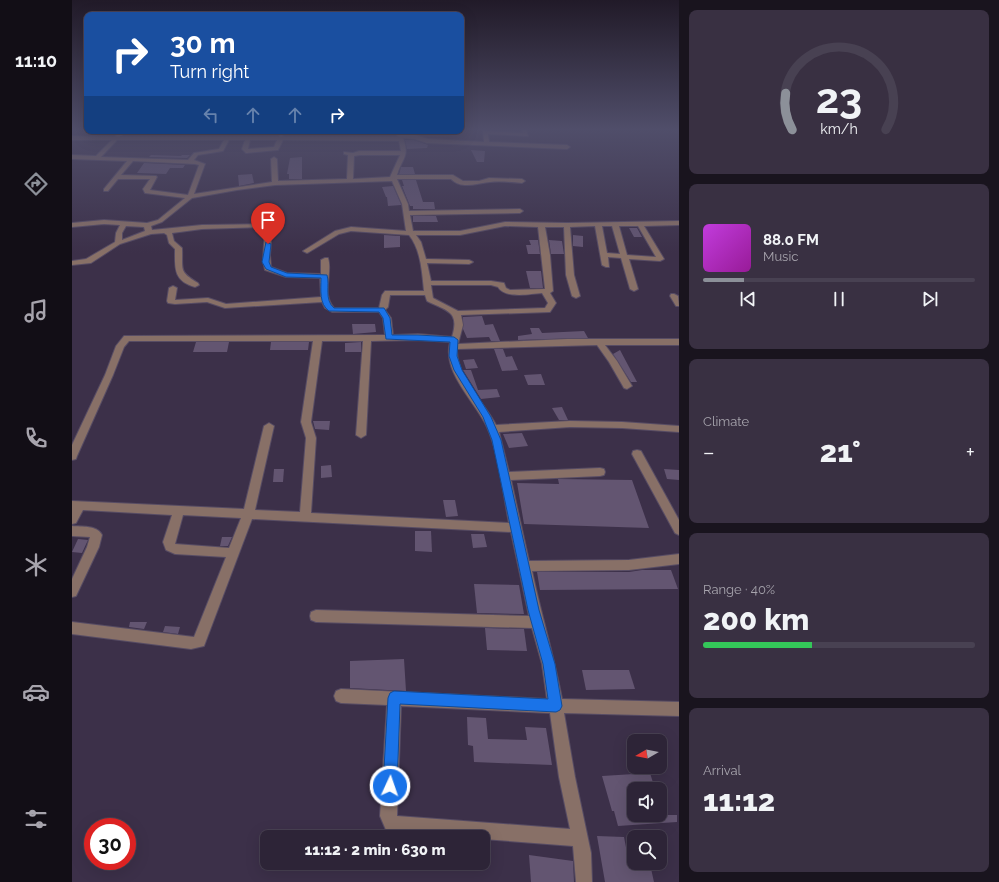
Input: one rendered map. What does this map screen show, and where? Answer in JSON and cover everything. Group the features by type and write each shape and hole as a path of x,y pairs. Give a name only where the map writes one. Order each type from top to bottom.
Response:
{"street":[{"path":"106,190 122,171"},
{"path":"72,263 88,261 118,243 139,237 148,228 160,221 190,197 199,171"},
{"path":"274,171 275,183"},
{"path":"350,171 350,180"},
{"path":"396,171 393,178 405,204 407,213 406,224 410,233 418,242 430,299 456,313 547,310 552,303 545,292"},
{"path":"117,177 154,177 146,189 147,192 190,197 216,191 275,183 453,177 457,182 462,183 480,183 489,180 522,181"},
{"path":"407,213 520,211"},
{"path":"72,225 104,222 168,231 202,227 267,226 268,234 266,262 268,268 286,275 325,276"},
{"path":"306,251 337,232 346,229 410,233 460,233 495,225 615,225 679,223"},
{"path":"118,243 119,233 124,224"},
{"path":"381,310 384,308 386,295 388,293 428,288 491,283 501,285 506,292 549,291 550,289 541,224"},
{"path":"604,256 660,259 640,224"},
{"path":"567,225 570,275 576,296"},
{"path":"598,225 606,265"},
{"path":"615,225 634,289"},
{"path":"168,231 171,242 179,248 180,275 195,285"},
{"path":"325,260 325,299 328,307 332,310 381,310"},
{"path":"423,261 469,262"},
{"path":"173,288 171,301 208,300 225,306 325,299"},
{"path":"674,296 679,304"},
{"path":"381,310 387,318 389,338"},
{"path":"456,313 459,318 460,325 453,343 453,356 458,370 493,429 506,476 537,622 549,664 567,777 582,853 584,882"},
{"path":"72,456 120,346 127,338 370,339 418,337 453,343 679,342"},
{"path":"305,518 311,438 311,434 306,427 306,422 318,338"},
{"path":"361,435 367,340 370,339"},
{"path":"599,342 613,361 627,386"},
{"path":"493,429 570,424 609,424 679,429"},
{"path":"72,628 197,643 248,515 269,426"},
{"path":"637,454 679,530"},
{"path":"506,476 600,472"},
{"path":"72,520 76,506 517,528"},
{"path":"179,511 169,542 170,547 175,549 233,553"},
{"path":"72,531 94,533 96,535 93,547 72,592"},
{"path":"525,566 629,565 679,559"},
{"path":"316,616 537,622"},
{"path":"341,696 556,706 679,709"},
{"path":"394,698 388,816 392,824 579,838"}],"building":[{"path":"138,171 168,171 166,174 137,173"},
{"path":"288,171 302,171 302,179 289,179 289,174 287,174"},
{"path":"400,171 414,171 415,174 399,174"},
{"path":"252,174 254,183 239,186 238,175"},
{"path":"402,180 416,180 423,202 434,202 435,209 413,209 413,206 410,206 402,186 404,186"},
{"path":"393,186 401,205 388,206 387,197 382,187"},
{"path":"413,216 436,216 438,222 413,222"},
{"path":"629,228 637,228 642,237 634,237"},
{"path":"384,235 400,236 400,247 384,248"},
{"path":"573,235 583,236 583,247 573,246"},
{"path":"529,240 538,240 540,254 528,254 526,245 531,245"},
{"path":"549,240 562,241 564,254 551,254"},
{"path":"526,271 541,271 543,288 530,288"},
{"path":"482,316 485,325 493,324 500,341 491,341 489,337 467,338 463,329 463,317"},
{"path":"352,324 375,324 376,332 353,334"},
{"path":"530,328 539,328 542,333 584,331 588,338 518,340 518,336 532,334"},
{"path":"196,342 229,342 227,352 193,352"},
{"path":"271,342 309,342 308,350 270,350"},
{"path":"361,342 361,352 345,352 345,343"},
{"path":"494,349 503,349 506,357 512,356 518,370 502,371"},
{"path":"620,350 637,382 631,382 613,354"},
{"path":"474,359 478,368 466,369 463,360"},
{"path":"463,370 471,370 478,390 497,389 500,397 481,399"},
{"path":"541,374 545,385 528,385 524,375"},
{"path":"562,407 568,420 559,420 552,408"},
{"path":"313,421 330,421 329,430 315,429"},
{"path":"522,433 528,446 509,448 503,434"},
{"path":"331,465 332,477 321,478 321,466"},
{"path":"274,469 284,469 283,482 273,482"},
{"path":"664,469 679,470 679,480 667,479"},
{"path":"558,479 632,480 649,528 524,524 517,483 559,484"},
{"path":"443,500 455,500 458,516 446,517"},
{"path":"415,531 431,531 432,552 415,551"},
{"path":"471,534 484,534 487,547 473,548"},
{"path":"222,537 232,537 228,546 220,546"},
{"path":"78,539 88,540 82,553 72,552"},
{"path":"642,570 671,570 678,589 540,590 537,572 629,572"},
{"path":"474,584 519,585 524,614 477,613"},
{"path":"130,622 147,622 144,629 129,627"},
{"path":"165,626 180,627 178,634 163,632"},
{"path":"485,628 524,629 527,651 487,650"},
{"path":"404,659 406,691 350,688 350,661"},
{"path":"582,670 629,670 635,689 586,690"},
{"path":"467,717 486,718 488,739 527,740 525,727 546,728 552,765 474,762 473,746 468,745"},
{"path":"650,774 653,782 627,782 627,822 667,822 667,815 677,815 677,822 618,826 602,776"},
{"path":"597,836 624,837 627,853 627,870 651,870 654,882 605,882"},
{"path":"529,855 573,861 574,882 531,882"}],"route":[{"path":"268,244 266,266 268,268 281,274 293,276 325,276 325,299 328,307 332,310 381,310 387,318 389,338 418,337 454,340 453,356 458,370 487,417 497,440 534,610 549,664 556,706 394,698 390,786"}]}
